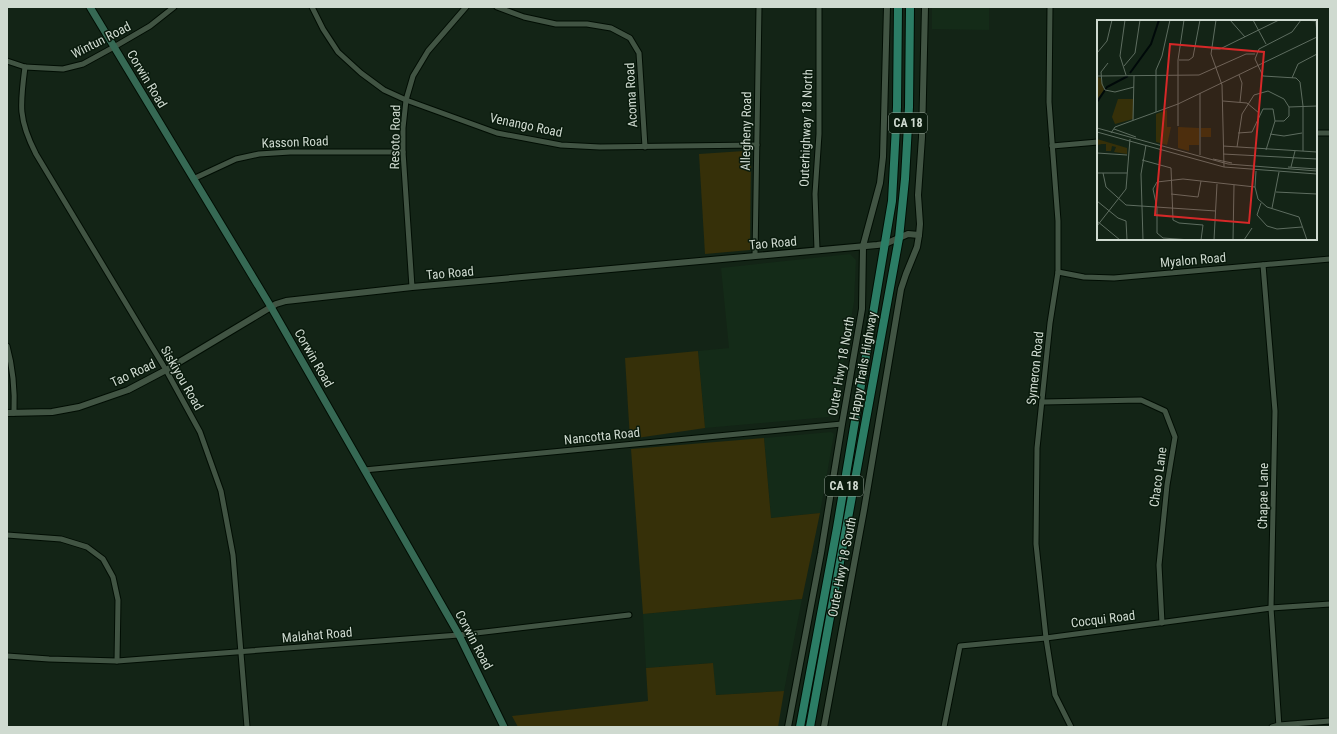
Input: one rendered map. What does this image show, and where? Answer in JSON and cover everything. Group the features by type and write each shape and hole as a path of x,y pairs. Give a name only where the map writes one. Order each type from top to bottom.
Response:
{"main road":[{"name":"Corwin Road","path":"90,7 271,307 459,635 504,727"},
{"name":"Happy Trails Highway","path":"800,727 838,521 892,201 895,172 897,108 898,7"},
{"name":"Happy Trails Highway","path":"810,727 899,238 906,163 909,107 910,7"}],"street":[{"name":"Wintun Road","path":"7,61 25,67 63,69 83,64 150,26 174,7"},
{"name":"Venango Road","path":"312,7 323,29 338,52 361,73 384,90 406,100 497,133 561,145 600,148 757,145"},
{"name":"Resoto Road","path":"412,287 403,152 403,128 406,100 413,76 428,51 466,7"},
{"name":"Acoma Road","path":"497,7 524,17 556,24 587,24 611,28 630,38 639,53 645,147"},
{"name":"Allegheny Road","path":"755,256 759,7"},
{"name":"Outerhighway 18 North","path":"817,250 815,194 819,134 819,7"},
{"name":"Outer Hwy 18 North","path":"788,727 821,553 862,309 863,246 880,183 883,158 887,7"},
{"name":"Outer Hwy 18 South","path":"824,727 865,503 900,295 906,274 917,247 919,235 920,224 918,195 922,129 925,7"},
{"name":"Symeron Road","path":"1050,7 1049,102 1058,221 1058,272 1050,323 1043,402 1037,448 1036,544 1046,638 1055,695 1071,727"},
{"name":"Siskiyou Road","path":"25,67 21,108 27,136 36,154 166,370 200,432 221,491 233,555 247,727"},
{"path":"1317,133 1330,133"},
{"path":"1052,146 1097,142"},
{"name":"Kasson Road","path":"193,179 236,159 259,154 403,152"},
{"name":"Tao Road","path":"7,413 52,412 79,407 128,390 166,370 276,304 286,301 412,287 885,244 908,234 919,235"},
{"name":"Myalon Road","path":"1058,272 1084,277 1114,278 1330,259"},
{"name":"Chapae Lane","path":"1263,265 1275,411 1271,608 1279,726"},
{"path":"7,346 12,365 15,393 14,413"},
{"name":"Chaco Lane","path":"1043,402 1141,400 1165,412 1175,438 1167,485 1160,565 1162,623"},
{"name":"Nancotta Road","path":"364,470 842,424"},
{"path":"7,535 61,539 87,547 103,559 113,576 118,600 118,661"},
{"name":"Cocqui Road","path":"944,727 960,646 1046,638 1271,608 1330,604"},
{"name":"Malahat Road","path":"7,656 118,661 459,635 629,615"},
{"path":"1272,727 1330,720"}],"shaded area":[{"path":"932,7 989,7 989,30 932,29"},
{"path":"744,151 751,155 750,250 705,254 699,154"},
{"path":"850,254 856,260 854,302 835,411 828,417 705,428 698,351 729,348 721,268"},
{"path":"698,351 705,428 630,439 625,358"},
{"path":"831,432 834,434 820,513 771,518 764,438"},
{"path":"764,438 771,518 820,513 802,599 643,614 631,449"},
{"path":"802,599 784,691 716,695 712,663 646,668 643,614"},
{"path":"713,663 716,695 784,691 778,727 518,727 512,716 648,701 646,668"}]}
